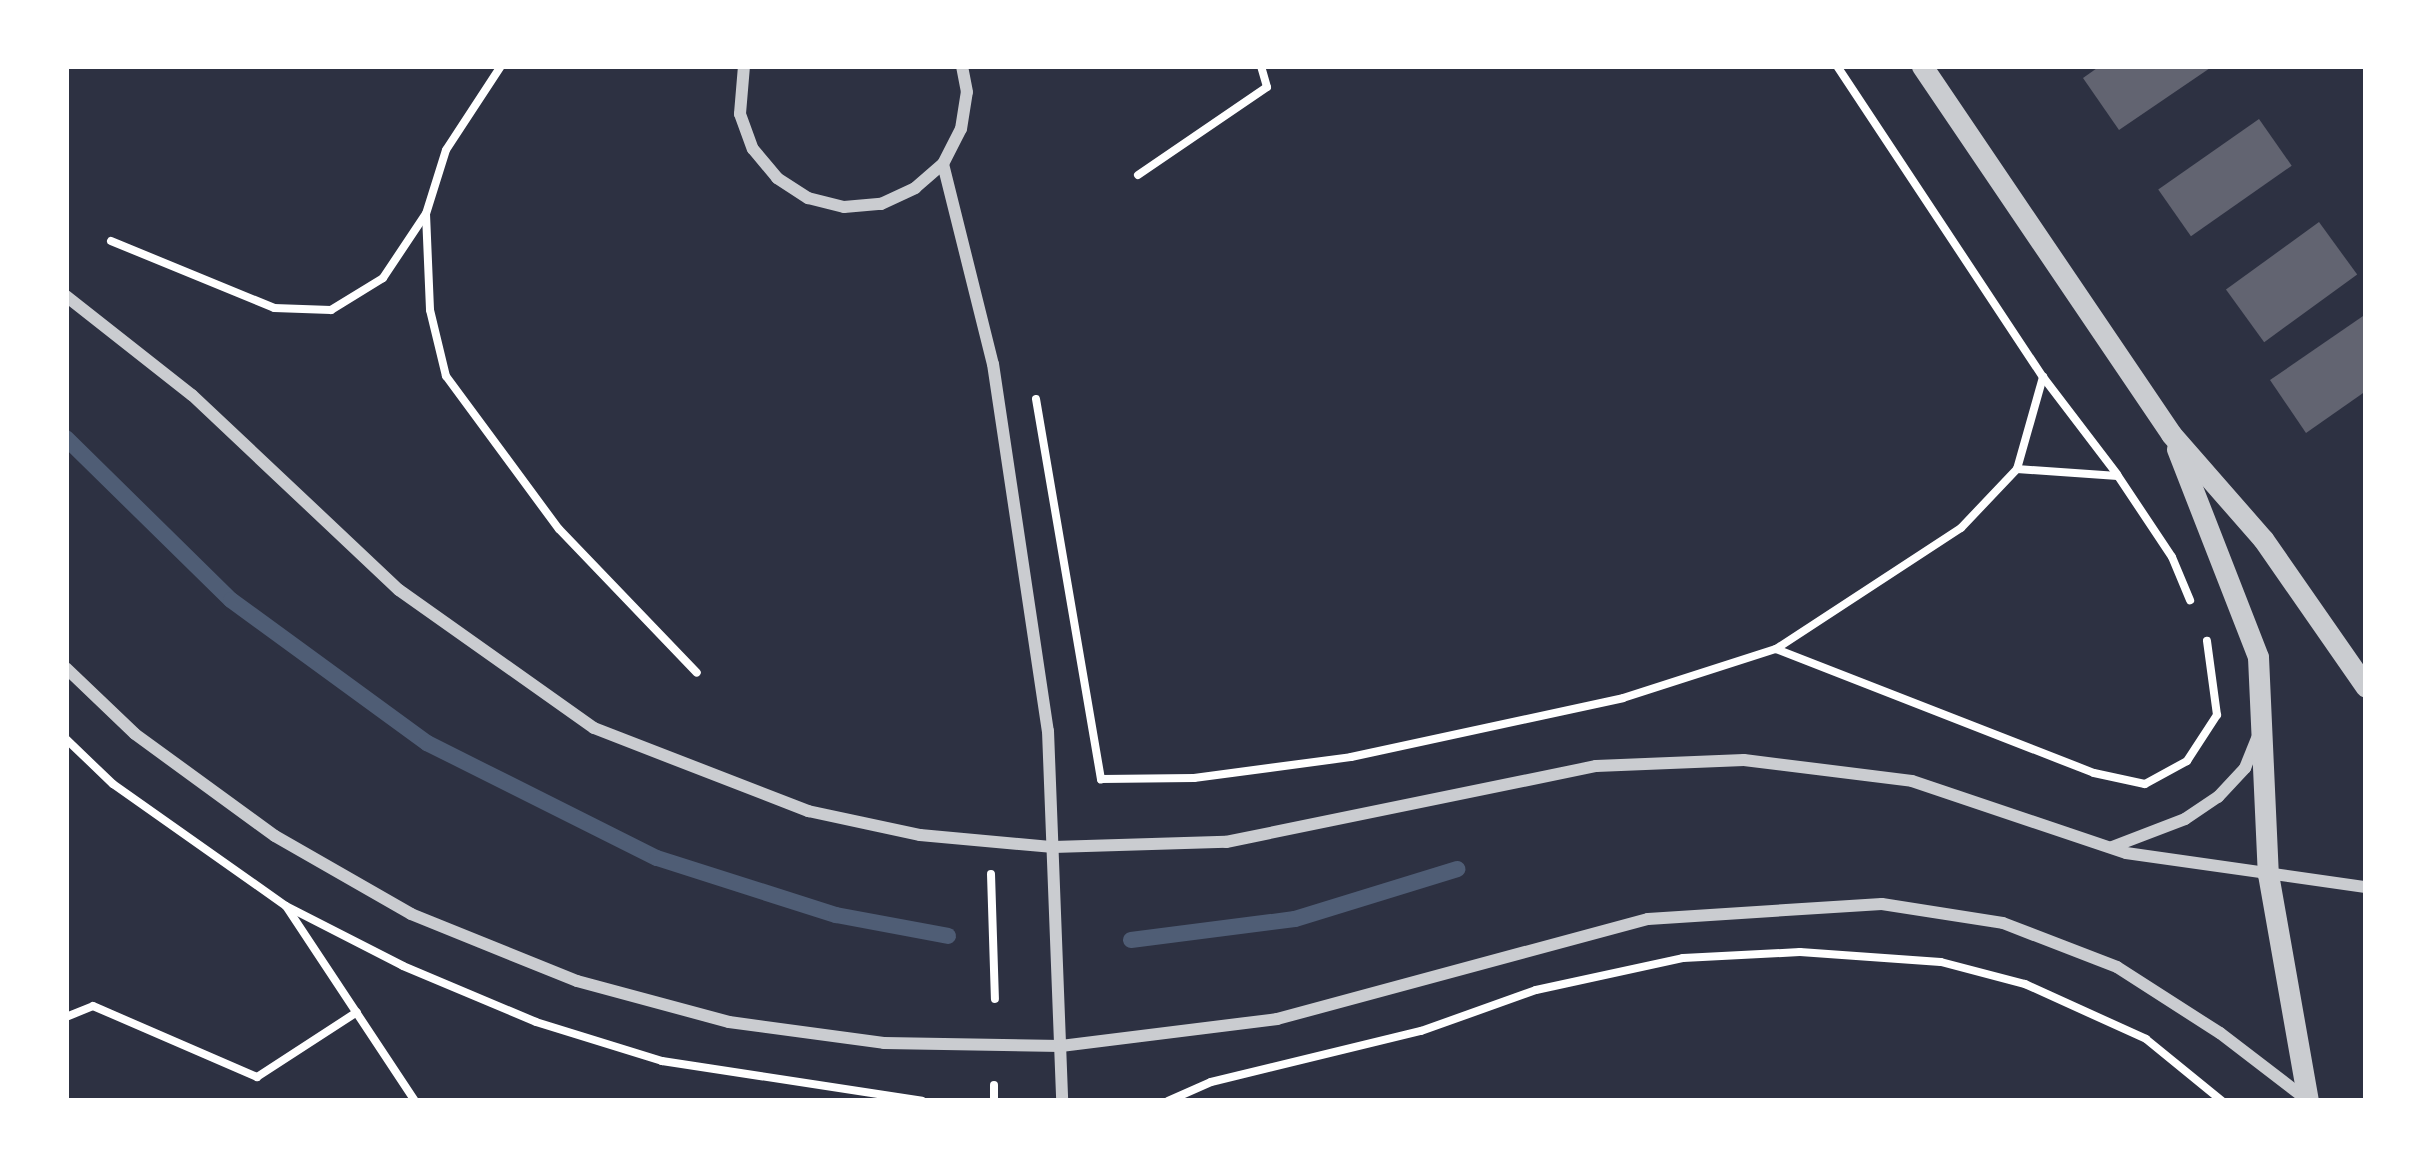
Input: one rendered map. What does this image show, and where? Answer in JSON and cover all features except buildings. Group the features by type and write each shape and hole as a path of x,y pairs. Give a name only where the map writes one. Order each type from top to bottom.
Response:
{"street":[{"path":"744,66 740,114 753,149 777,178 808,198 844,208 881,204 915,188 943,164 961,129 967,92 962,66"},
{"path":"1922,66 2171,434 2263,539 2366,687"},
{"path":"943,164 994,364 1048,731 1062,1101"},
{"path":"66,296 192,395 399,590 595,728 808,811 920,836 1054,847 1226,842 1596,766 1744,760 1912,781 2110,848 2366,886"},
{"path":"2171,434 2258,657 2268,874 2307,1100"},
{"path":"66,668 135,734 275,836 411,914 577,981 729,1022 884,1043 1061,1046 1277,1019 1648,919 1882,904 2003,923 2117,967 2220,1033 2307,1100"},
{"path":"2110,848 2185,819 2218,796 2245,768 2261,726"}],"path":[{"path":"111,241 274,308 332,310 382,278 426,214 446,150 501,66"},
{"path":"1138,175 1267,87 1262,66"},
{"path":"1776,649 2094,773 2145,784 2187,761 2217,715 2208,645 2172,557 2043,377 1837,66"},
{"path":"426,214 430,310 446,376 559,529 697,673"},
{"path":"1035,395 1101,779 1194,778 1352,757 1623,698 1776,649 1961,528 2017,469 2043,377"},
{"path":"2017,469 2118,476"},
{"path":"66,739 113,784 286,906 404,966 536,1022 662,1061 922,1101"},
{"path":"992,874 995,999"},
{"path":"286,906 415,1101"},
{"path":"1168,1101 1211,1082 1421,1031 1536,990 1682,958 1800,952 1941,962 2025,984 2146,1039 2222,1101"},
{"path":"66,1016 93,1006 256,1077 357,1012"},
{"path":"994,1085 994,1101"}],"waterway":[{"path":"66,438 231,600 427,743 657,858 836,915 948,936"},
{"path":"1131,940 1295,919 1458,869"}]}
